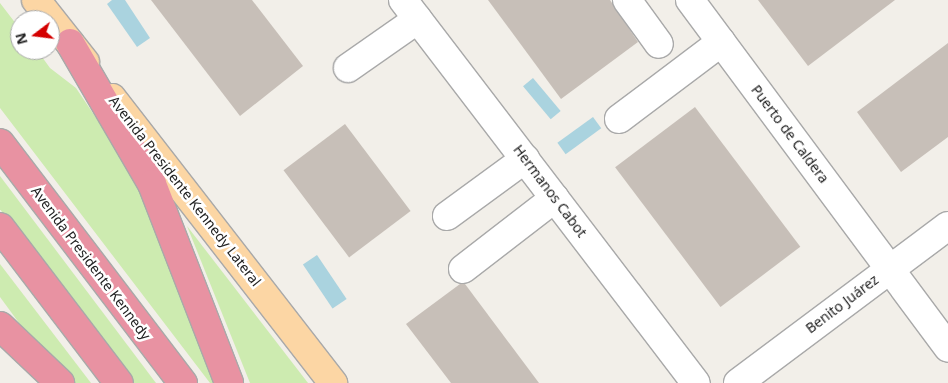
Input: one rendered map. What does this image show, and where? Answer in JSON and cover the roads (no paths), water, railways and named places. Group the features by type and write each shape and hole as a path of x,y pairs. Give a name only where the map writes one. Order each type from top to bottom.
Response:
{"highway":[{"path":"70,43 152,184 229,383"},
{"name":"Avenida Presidente Kennedy","path":"0,144 183,383"},
{"path":"0,227 119,383"},
{"path":"0,327 60,383"}],"main road":[{"name":"Avenida Presidente Kennedy Lateral","path":"36,0 333,383"},
{"path":"0,327 43,383"}],"street":[{"path":"627,0 659,44"},
{"name":"Puerto de Caldera","path":"690,0 948,348"},
{"path":"348,68 410,9"},
{"name":"Hermanos Cabot","path":"410,9 696,383"},
{"path":"619,120 722,42"},
{"path":"447,216 525,159"},
{"path":"463,268 555,198"},
{"name":"Benito Juárez","path":"738,383 889,268 948,226"}],"water":[{"path":"112,0 125,0 150,38 137,47 107,4"},
{"path":"533,78 561,111 551,119 523,86"},
{"path":"593,117 601,128 566,154 557,143"},
{"path":"317,255 347,299 333,308 303,265"}]}
